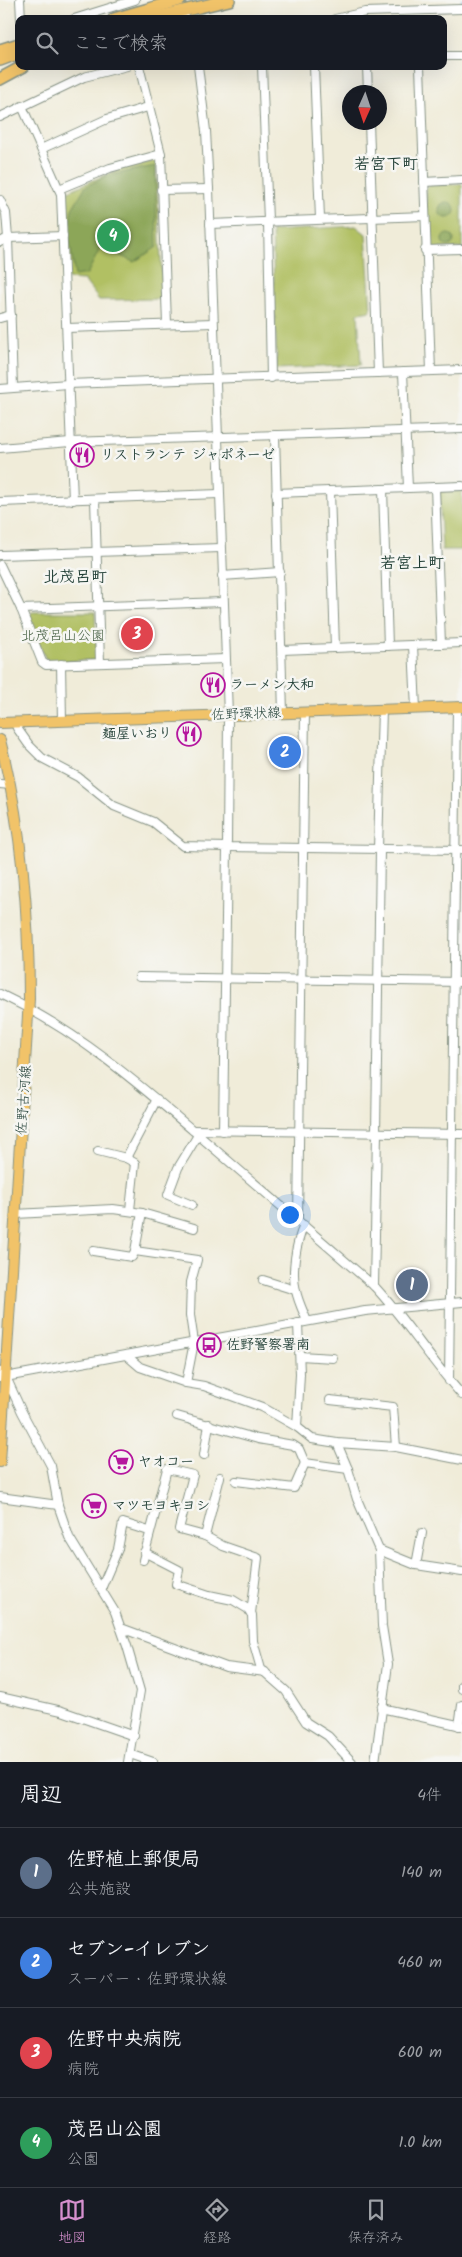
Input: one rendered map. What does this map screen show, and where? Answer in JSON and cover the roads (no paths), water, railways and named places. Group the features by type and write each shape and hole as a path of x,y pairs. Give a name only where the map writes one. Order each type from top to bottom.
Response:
{"highway":[{"path":"128,15 180,0"},
{"path":"166,15 229,0"},
{"path":"0,50 15,45"},
{"path":"0,60 15,54"},
{"path":"0,71 15,65"},
{"path":"0,79 17,70"}],"main road":[{"name":"佐野環状線","path":"0,723 460,707"},
{"name":"佐野古河線","path":"0,740 5,785 20,840 28,909 29,1008 2,1375 0,1462"}],"street":[{"path":"20,0 21,15"},
{"path":"87,15 135,0"},
{"path":"379,15 462,9"},
{"path":"447,56 462,56"},
{"path":"0,117 84,77 111,70"},
{"path":"140,70 161,154 167,324"},
{"path":"198,70 206,131 228,715 223,1131"},
{"path":"262,70 268,221 271,378"},
{"path":"314,70 320,219"},
{"path":"367,70 368,85"},
{"path":"420,70 431,371"},
{"path":"22,106 61,194 73,500"},
{"path":"41,149 106,119 148,106"},
{"path":"369,130 378,374"},
{"path":"59,189 110,168 161,154"},
{"path":"424,182 462,180"},
{"path":"162,190 208,189"},
{"path":"0,200 6,213 8,238 13,386"},
{"path":"210,224 424,216"},
{"path":"0,242 8,238 63,236"},
{"path":"426,250 462,249"},
{"path":"0,318 11,315"},
{"path":"67,328 213,323"},
{"path":"0,389 13,386 462,370"},
{"path":"403,372 408,488"},
{"path":"0,448 70,442 462,429"},
{"path":"275,435 283,713"},
{"path":"276,493 462,486"},
{"path":"435,487 441,644"},
{"path":"383,489 388,646"},
{"path":"330,490 335,648"},
{"path":"0,502 219,494"},
{"path":"95,499 100,662"},
{"path":"0,555 221,548"},
{"path":"0,565 3,580 21,609 42,662 46,665 225,658"},
{"path":"222,576 280,572"},
{"path":"21,609 223,602"},
{"path":"282,650 462,643"},
{"path":"413,645 416,709"},
{"path":"61,664 62,721"},
{"path":"449,1381 453,1133 458,982 460,707"},
{"path":"374,1286 382,709"},
{"path":"298,1220 305,712"},
{"path":"15,722 25,739 42,758 78,777 114,806 154,822 183,846 459,850"},
{"path":"139,977 458,982"},
{"path":"0,994 29,1008 85,1042 157,1099 304,1225 374,1286 394,1307 449,1381 462,1395"},
{"path":"126,1158 157,1099"},
{"path":"195,1132 462,1134"},
{"path":"192,1205 168,1195 195,1132"},
{"path":"98,1152 126,1158 134,1163 130,1210"},
{"path":"15,1214 113,1209 130,1210 194,1228"},
{"path":"93,1251 132,1257 135,1251 142,1213"},
{"path":"304,1225 299,1236 295,1290 307,1321"},
{"path":"135,1251 197,1260 191,1282 190,1315 194,1342 186,1383"},
{"path":"263,1280 295,1290"},
{"path":"153,1762 129,1758 140,1691 121,1628 115,1612 69,1538 58,1505 52,1466 2,1375 394,1307 462,1302"},
{"path":"297,1427 300,1356 298,1323"},
{"path":"126,1355 140,1367 186,1383 204,1386 262,1407 297,1427 312,1439 337,1443 396,1447 462,1460"},
{"path":"300,1356 333,1358"},
{"path":"330,1400 393,1407 396,1447"},
{"path":"177,1416 258,1439 293,1445 299,1449 305,1463 294,1488 236,1481"},
{"path":"204,1455 210,1424"},
{"path":"337,1443 348,1469 357,1499 379,1550 382,1626 388,1664 375,1762"},
{"path":"305,1463 348,1469"},
{"path":"251,1613 233,1600 176,1584 179,1570 144,1556 167,1469 193,1475 179,1529 205,1536 223,1546 258,1558 251,1613 255,1653 261,1669 286,1691 306,1722 328,1736 352,1762"},
{"path":"205,1536 220,1477"},
{"path":"0,1497 58,1505"},
{"path":"101,1589 118,1549 123,1524 150,1531"},
{"path":"416,1564 422,1533"},
{"path":"379,1550 416,1564 462,1572"},
{"path":"121,1628 226,1667 264,1672"},
{"path":"0,1697 62,1711 134,1736"},
{"path":"382,1708 460,1726 462,1705"}],"place":[{"name":"茂呂山公園","path":"113,236"},
{"name":"リストランテ ジャポネーゼ","path":"82,455"},
{"name":"佐野中央病院","path":"137,634"},
{"name":"ラーメン大和","path":"213,685"},
{"name":"麺屋いおり","path":"189,734"},
{"name":"セブン-イレブン","path":"285,752"},
{"name":"佐野植上郵便局","path":"412,1285"},
{"name":"佐野警察署南","path":"209,1345"},
{"name":"ヤオコー","path":"121,1462"},
{"name":"マツモヨキヨシ","path":"94,1506"}],"district":[{"name":"若宮下町","path":"386,164"},
{"name":"若宮上町","path":"412,563"},
{"name":"北茂呂町","path":"75,577"}],"park label":[{"name":"北茂呂山公園","path":"63,636"}]}
